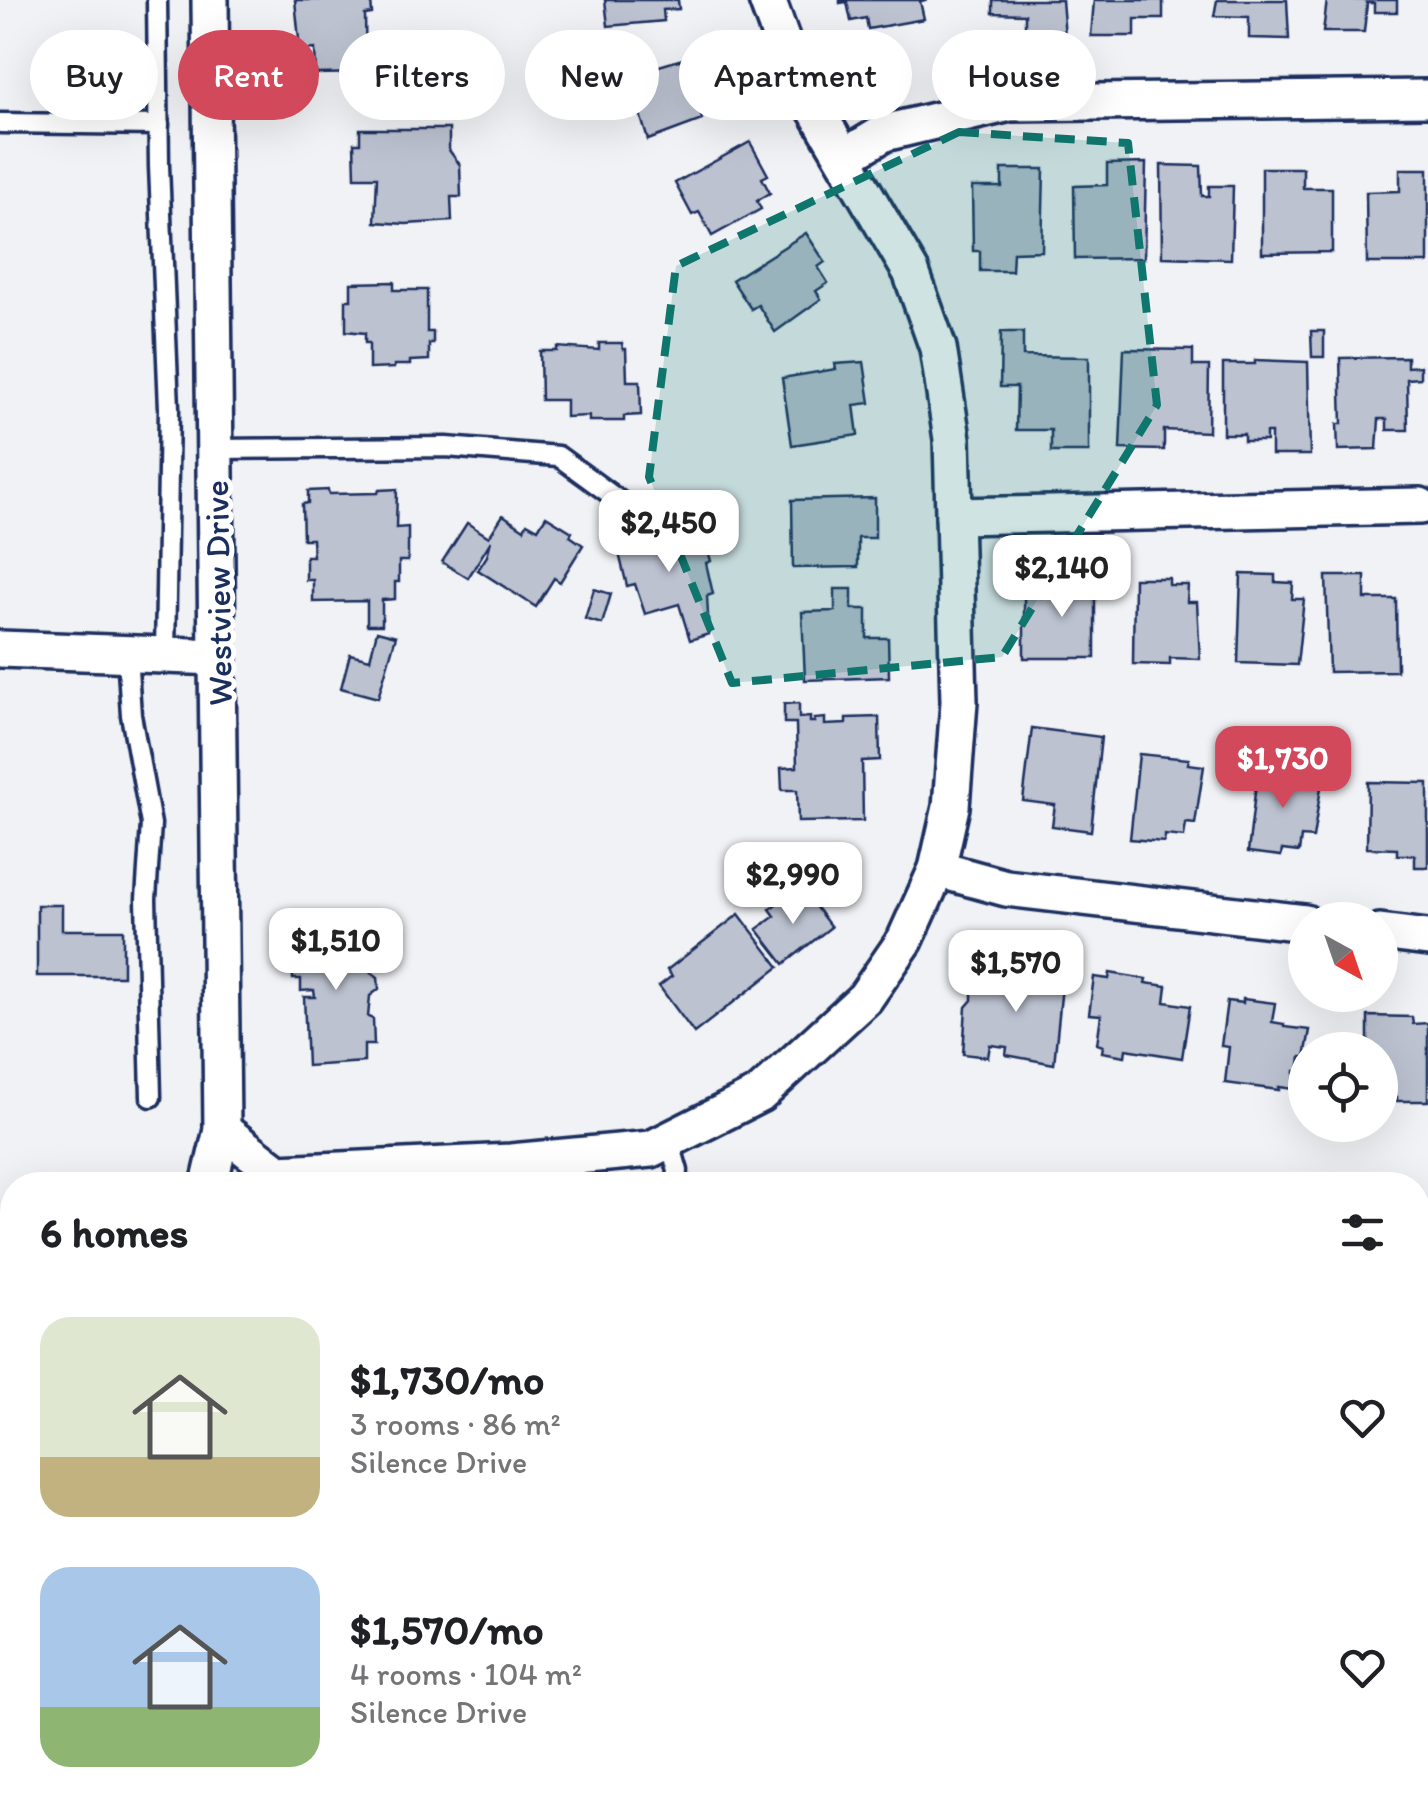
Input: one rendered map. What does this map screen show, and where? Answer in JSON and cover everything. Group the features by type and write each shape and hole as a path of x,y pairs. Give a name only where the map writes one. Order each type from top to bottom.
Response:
{"street":[{"name":"Westview Drive","path":"210,0 222,1130 211,1172"},
{"path":"312,1172 651,1149 760,1094 865,998 905,940 937,869 951,807 959,702 952,439 938,348 911,272 793,71 767,0"},
{"path":"846,156 884,134 1010,103 1428,98"},
{"path":"954,516 1420,506"},
{"path":"0,649 219,658"},
{"path":"937,869 1006,888 1288,922"},
{"path":"1398,934 1428,938"},
{"path":"222,1130 275,1172"}],"lane":[{"path":"157,0 169,408 165,655"},
{"path":"0,123 158,126"},
{"path":"216,449 446,447 558,456 632,510"},
{"path":"127,654 131,714 151,824 146,899 151,1097"},
{"path":"669,1140 678,1172"}],"highlighted area":[{"path":"959,132 1128,143 1157,405 1002,657 732,683 649,477 676,266"}],"building":[{"path":"295,0 371,0 372,14 365,15 365,30 339,30 339,74 319,74 319,30 298,30"},
{"path":"605,0 678,0 679,9 663,10 664,21 608,26"},
{"path":"840,0 927,0 920,1 924,19 868,29 866,18 851,21 847,2"},
{"path":"993,0 1062,0 1064,30 1025,30 1025,14 993,13"},
{"path":"1094,0 1163,0 1163,19 1135,19 1135,36 1096,36 1096,30 1092,30"},
{"path":"1217,0 1287,0 1289,39 1249,38 1249,17 1214,16"},
{"path":"1327,0 1397,0 1397,12 1374,12 1374,3 1367,3 1364,32 1323,32"},
{"path":"679,60 679,120 702,120 648,140 642,120 659,120 659,66"},
{"path":"360,129 449,129 449,150 460,165 461,197 451,197 452,221 375,222 377,177 355,177 354,143 360,143"},
{"path":"750,142 768,175 762,178 770,193 757,201 761,209 712,236 699,212 692,215 675,183"},
{"path":"1146,163 1144,258 1075,259 1074,186 1107,185 1107,164"},
{"path":"1161,165 1201,166 1202,196 1209,196 1209,186 1233,186 1231,259 1162,257"},
{"path":"1262,168 1303,168 1303,188 1332,188 1332,252 1262,253"},
{"path":"1002,169 1044,169 1042,251 1013,252 1012,271 980,271 980,251 973,251 972,187 1002,187"},
{"path":"1400,169 1428,169 1428,263 1367,263 1366,192 1400,191"},
{"path":"806,233 825,262 818,267 828,283 816,291 821,299 775,332 758,305 751,309 732,280"},
{"path":"394,282 394,290 427,290 427,332 433,332 429,360 369,369 365,333 346,331 346,300 351,300 351,283"},
{"path":"1311,331 1324,331 1324,357 1312,357"},
{"path":"1001,332 1023,332 1023,356 1089,357 1089,452 1051,452 1051,430 1016,430 1017,387 1000,387"},
{"path":"599,343 622,343 626,349 627,381 640,381 641,415 624,416 624,421 589,421 589,416 566,417 566,400 541,400 540,351 557,351 557,347 599,350"},
{"path":"1124,349 1193,350 1193,366 1209,366 1208,432 1164,430 1164,450 1120,449"},
{"path":"1407,357 1407,367 1420,366 1420,378 1407,379 1408,430 1387,430 1387,419 1379,419 1377,449 1338,450 1337,424 1342,424 1340,358"},
{"path":"1255,360 1308,362 1310,455 1271,455 1271,433 1266,433 1266,441 1244,441 1244,434 1223,434 1223,364 1255,364"},
{"path":"864,362 870,403 854,405 858,435 792,445 782,378 836,369 835,364"},
{"path":"397,489 396,528 408,527 408,561 399,561 395,599 382,600 382,625 367,625 367,601 313,602 313,580 306,580 306,556 313,556 312,539 303,539 302,504 308,503 308,491 378,493"},
{"path":"875,498 875,538 858,538 858,567 793,568 792,500"},
{"path":"503,515 524,529 527,523 538,529 546,516 572,532 570,536 583,545 560,582 554,578 536,607 478,570 491,541 468,578 442,562 467,523 489,537"},
{"path":"659,524 665,540 677,536 679,542 703,535 711,561 706,563 713,594 707,596 709,634 690,640 679,604 645,614 635,584 627,586 619,541 631,538 630,533"},
{"path":"1056,574 1095,574 1095,658 1024,658 1024,593 1055,593"},
{"path":"1241,574 1275,575 1275,582 1293,583 1292,599 1304,599 1297,665 1238,663"},
{"path":"1326,576 1365,576 1365,599 1396,599 1397,671 1329,672"},
{"path":"1134,578 1169,578 1169,585 1188,585 1187,602 1197,602 1200,659 1170,658 1170,665 1133,664"},
{"path":"594,589 611,594 602,624 585,619"},
{"path":"835,589 852,589 852,609 867,609 867,638 888,638 889,677 805,680 802,612 835,611"},
{"path":"377,631 396,636 378,698 341,688 350,654 370,659"},
{"path":"799,703 799,718 810,717 810,722 815,722 814,719 825,718 825,725 846,724 846,718 879,717 880,760 862,761 863,821 798,822 797,790 782,790 781,768 797,767 796,723 784,723 784,704"},
{"path":"1032,728 1101,737 1091,831 1052,826 1055,805 1023,801"},
{"path":"1139,754 1189,759 1188,764 1204,766 1195,824 1186,823 1184,837 1165,835 1164,842 1130,839"},
{"path":"1258,767 1307,772 1307,779 1322,781 1313,838 1301,837 1299,852 1282,850 1281,856 1248,852"},
{"path":"1368,782 1428,783 1428,867 1415,867 1415,855 1397,855 1397,849 1367,848"},
{"path":"809,863 831,865 829,881 808,879"},
{"path":"805,893 831,927 784,964 757,929 775,916 770,909 783,898 789,905"},
{"path":"37,905 62,905 62,930 123,930 123,976 37,976"},
{"path":"739,914 779,967 694,1033 659,986 672,976 667,970"},
{"path":"362,920 363,952 369,952 367,969 378,977 379,989 370,996 368,1017 373,1019 374,1045 364,1045 364,1062 307,1066 304,997 315,997 314,990 301,991 301,979 293,979 292,955 299,955 298,931 325,929 325,921"},
{"path":"1018,966 1068,971 1067,986 1062,986 1054,1064 1006,1055 1007,1047 990,1045 988,1057 963,1054 972,978 1016,984"},
{"path":"1110,973 1167,986 1165,1002 1190,1006 1182,1058 1126,1049 1125,1056 1102,1052 1103,1046 1097,1044 1101,1015 1089,1014 1094,977 1109,979"},
{"path":"1243,999 1275,1003 1272,1022 1310,1030 1288,1032 1288,1088 1225,1083 1229,1047 1221,1046 1227,1001 1243,1003"},
{"path":"1368,1016 1412,1017 1413,1024 1428,1023 1428,1101 1398,1101 1398,1032 1368,1032"}]}
